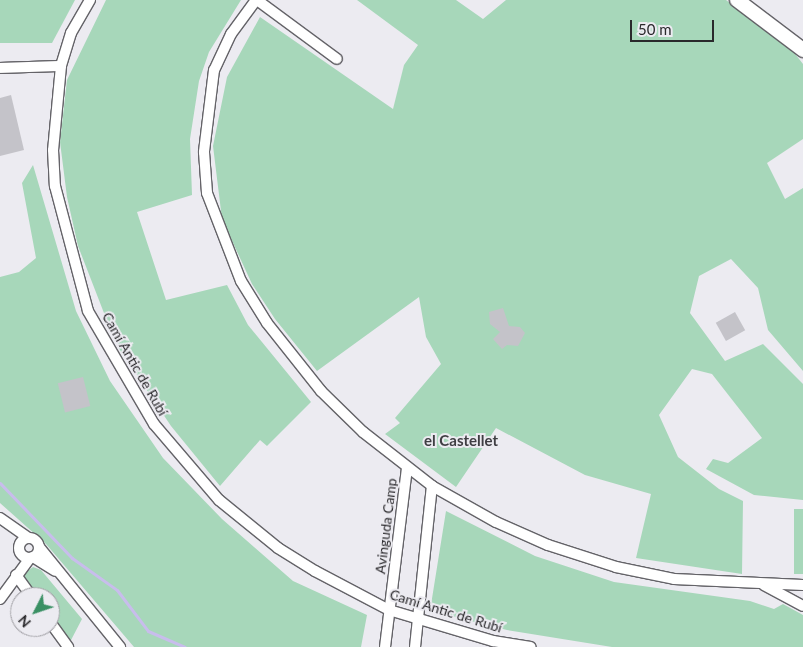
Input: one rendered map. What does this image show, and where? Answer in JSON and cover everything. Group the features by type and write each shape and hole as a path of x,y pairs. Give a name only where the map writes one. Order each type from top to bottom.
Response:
{"main road":[{"path":"737,0 803,50"}],"street":[{"name":"Camí Antic de Rubí","path":"90,0 71,33 61,66 53,150 62,222 88,311 132,391 176,452 219,500 278,548 389,610 531,647"},
{"path":"337,59 257,0 231,34 214,70 206,114 206,193 219,233 241,281 300,366 344,413 407,469 432,486 496,522 582,557 674,578 763,585 803,584"},
{"path":"0,68 61,66"},
{"name":"Avinguda Camp","path":"385,647 407,469"},
{"path":"415,647 432,486"},
{"path":"0,518 39,547 54,571 120,647"},
{"path":"11,527 26,554 54,571"},
{"path":"0,599 16,575 26,554 29,538"},
{"path":"26,554 39,547"},
{"path":"16,575 25,587"},
{"path":"763,585 803,606"},
{"path":"60,636 68,647"}],"green space":[{"path":"0,0 75,0 52,43 0,43"},
{"path":"106,0 241,0 209,52 199,81 190,139 192,195 137,212 166,300 227,285 248,325 311,402 267,446 260,440 220,486 171,426 116,344 78,246 67,197 60,142 67,80"},
{"path":"357,0 456,0 483,19 506,0 726,0 792,50 803,64 803,139 767,163 785,199 803,188 803,371 768,330 758,288 731,259 699,276 690,313 725,361 763,344 803,384 803,500 754,495 706,469 713,459 728,463 762,438 712,374 692,369 659,415 678,457 719,489 743,501 742,574 636,558 651,494 585,475 496,428 456,487 385,434 400,423 395,418 441,364 426,337 419,297 317,371 275,319 252,284 222,219 213,146 227,77 260,17 393,109 404,65 418,45"},
{"path":"33,165 76,311 110,381 163,458 222,519 293,581 367,615 361,647 134,647 46,544 0,503 0,277 19,272 36,258 22,183"},
{"path":"794,509 803,509 803,574 794,574"},
{"path":"446,511 535,556 614,582 750,601 774,609 783,604 803,615 803,647 612,647 507,630 430,611"},
{"path":"33,567 41,570 55,587 30,587 25,580 25,573"},
{"path":"60,593 82,619 70,642 60,628"}],"building":[{"path":"11,95 24,150 0,156 0,98"},
{"path":"503,308 509,326 520,327 525,333 518,346 507,345 502,349 493,339 500,332 490,324 489,312"},
{"path":"735,312 745,330 726,341 716,323"},
{"path":"83,377 90,406 65,412 58,383"}],"waterway":[{"path":"0,483 72,558 117,590 148,631 185,647"}],"district":[{"name":"el Castellet","path":"461,441"}]}
